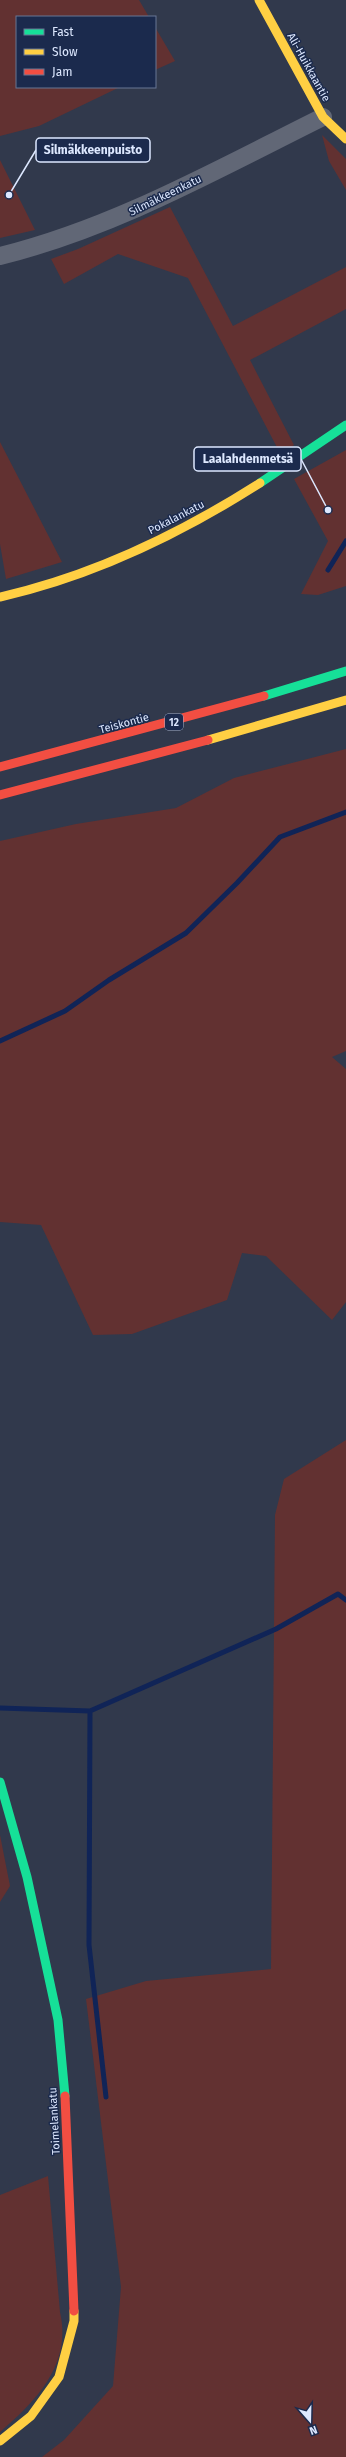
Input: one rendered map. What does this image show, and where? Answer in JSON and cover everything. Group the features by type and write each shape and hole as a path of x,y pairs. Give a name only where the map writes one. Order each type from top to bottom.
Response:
{"main road":[{"name":"Ali-Huikkaantie","path":"258,0 323,117 346,139"},
{"name":"Pokalankatu","path":"0,597 34,590 120,557 176,531 224,506 346,425"},
{"name":"Teiskontie","path":"0,767 226,708 346,671"},
{"name":"12","path":"0,796 253,728 346,700"},
{"name":"Toimelankatu","path":"0,1782 10,1811 28,1876 58,2020 66,2104 74,2321 59,2377 31,2416 0,2441"}],"street":[{"name":"Silmäkkeenkatu","path":"0,256 56,240 127,214 323,117"}],"shaded area":[{"path":"0,0 139,0 148,16 16,16 16,88 118,88 39,126 0,136"},
{"path":"156,29 175,61 156,70"},
{"path":"322,135 346,159 346,190 329,161"},
{"path":"0,160 35,230 0,238"},
{"path":"170,207 233,326 346,267 346,309 250,360 294,445 281,455 188,278 118,254 64,284 51,259 78,249"},
{"path":"0,442 62,562 6,579 0,544"},
{"path":"346,450 346,586 318,595 301,594 328,541 294,479"},
{"path":"346,749 346,1051 332,1057 346,1069 346,1302 332,1320 266,1256 242,1253 227,1300 132,1334 93,1335 41,1225 0,1222 0,841 76,824 176,808 234,778"},
{"path":"346,1440 346,2457 42,2457 64,2440 113,2386 121,2287 86,1999 146,1981 271,1969 275,1515 284,1479"},
{"path":"0,1835 10,1886 0,1902"},
{"path":"48,2176 62,2331 61,2348 56,2364 48,2380 38,2394 14,2420 0,2432 0,2195"}],"waterway":[{"path":"328,570 346,541"},
{"path":"0,1041 65,1011 109,980 186,933 237,883 280,837 346,812"},
{"path":"0,1708 90,1711 276,1629 338,1594 346,1600"},
{"path":"90,1711 89,1945 106,2097"}],"traffic: fast":[{"path":"260,483 346,425"},
{"path":"264,696 346,671"},
{"path":"0,1782 27,1877 58,2020 65,2096"}],"traffic: slow":[{"path":"259,0 323,117 346,139"},
{"path":"0,597 69,578 135,551 199,519 260,483"},
{"path":"208,740 346,700"},
{"path":"0,2441 31,2416 59,2377 74,2321 74,2311"}],"traffic: jam":[{"path":"0,767 264,696"},
{"path":"0,795 208,740"},
{"path":"65,2096 74,2311"}],"place":[{"name":"Silmäkkeenpuisto","path":"9,195"},
{"name":"Laalahdenmetsä","path":"328,510"}]}
